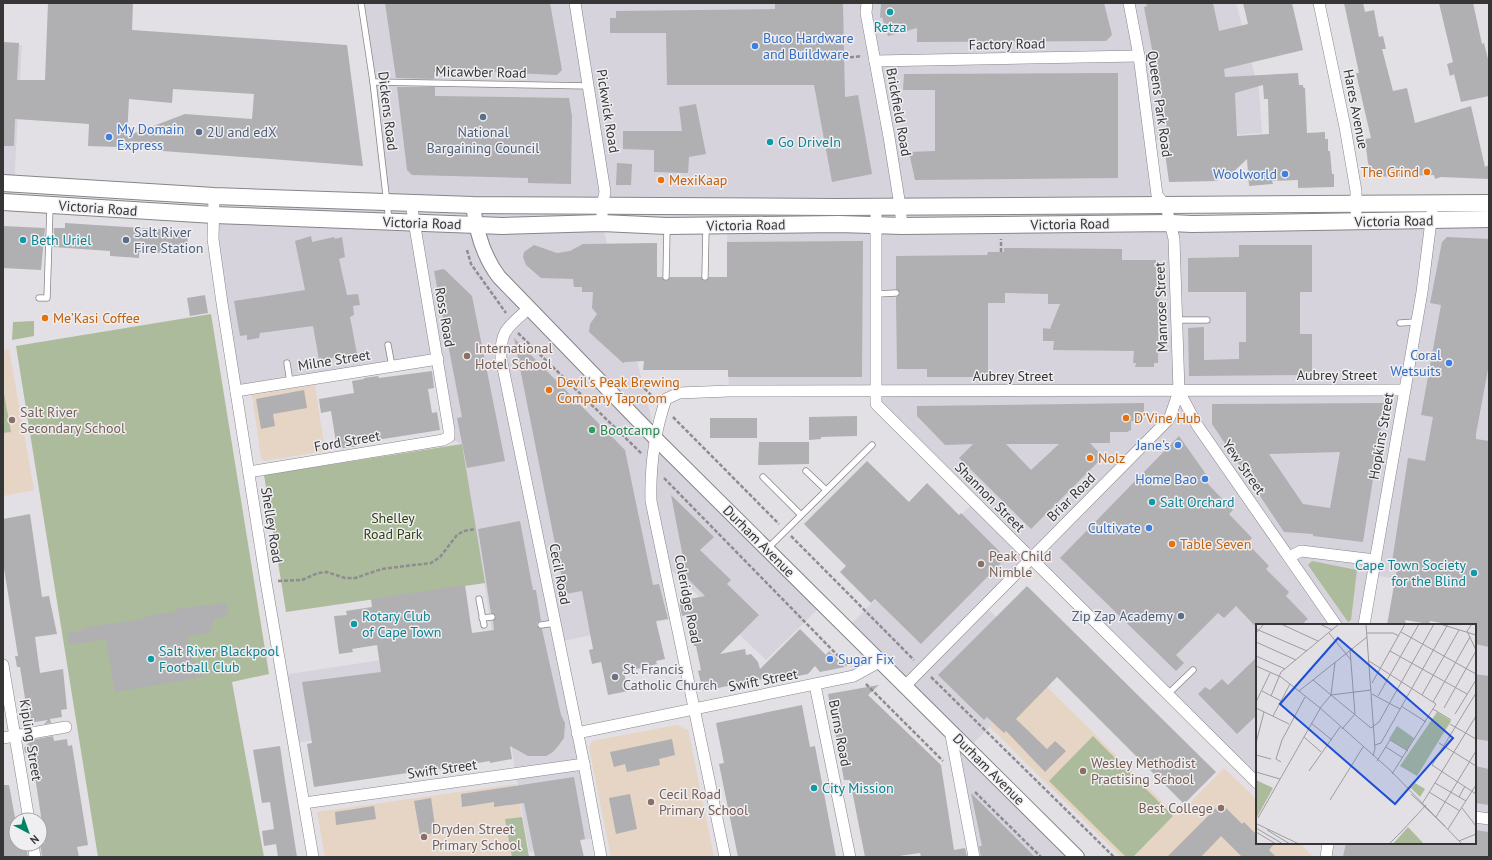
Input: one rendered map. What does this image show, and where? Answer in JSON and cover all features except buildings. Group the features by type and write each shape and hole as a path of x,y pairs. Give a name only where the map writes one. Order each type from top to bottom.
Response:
{"main road":[{"name":"Victoria Road","path":"3,182 78,197 214,215 270,207 387,202 474,205 876,207 1489,203"},
{"name":"Victoria Road","path":"3,202 50,205 78,197 214,196 270,207 389,222 476,225 602,223 667,226 902,226 1171,223 1206,224 1489,219"}],"street":[{"name":"Pickwick Road","path":"575,3 605,192 602,206 602,223"},
{"name":"Brickfield Road","path":"867,3 866,13 875,58 902,226"},
{"name":"Queens Park Road","path":"1128,3 1139,56 1157,195 1166,206 1171,223"},
{"name":"Hares Avenue","path":"1319,3 1345,127 1356,191 1356,221"},
{"name":"Factory Road","path":"875,58 1139,56"},
{"name":"Shelley Road","path":"214,196 213,239 266,582 313,857"},
{"name":"Ross Road","path":"411,203 413,223 450,430 449,437"},
{"name":"Hopkins Street","path":"1364,624 1433,220 1432,204"},
{"name":"Durham Avenue","path":"474,205 476,225 490,265 498,277 657,440 906,685 1077,857"},
{"name":"Shannon Street","path":"876,207 876,404 1256,781"},
{"name":"Manrose Street","path":"1171,223 1174,238 1179,391"},
{"name":"Cecil Road","path":"529,308 505,332 500,341 501,358 584,764 600,857"},
{"name":"Milne Street","path":"236,391 438,359"},
{"name":"Aubrey Street","path":"657,440 660,414 666,399 679,393 1404,390"},
{"name":"Yew Street","path":"1179,391 1197,425 1335,624"},
{"name":"Briar Road","path":"906,685 1167,421 1179,391"},
{"name":"Ford Street","path":"249,472 443,440 449,437"},
{"name":"Coleridge Road","path":"657,440 651,474 651,501 725,857"},
{"path":"1289,557 1301,551 1375,560"},
{"name":"Swift Street","path":"577,733 815,685 857,675 880,661"},
{"name":"Kipling Street","path":"3,665 28,812"},
{"name":"Burns Road","path":"815,685 850,857"},
{"path":"3,738 66,727"},
{"path":"950,730 974,857"},
{"name":"Swift Street","path":"304,803 584,764"},
{"path":"1476,817 1489,819"}],"lane":[{"name":"Dickens Road","path":"361,3 373,82 389,222"},
{"name":"Micawber Road","path":"373,82 589,86"},
{"path":"39,298 48,298 50,205"},
{"path":"666,277 667,226"},
{"path":"705,277 706,226"},
{"path":"876,294 896,293"},
{"path":"1177,320 1207,320"},
{"path":"1400,323 1416,322"},
{"path":"388,345 392,366"},
{"path":"287,363 290,382"},
{"path":"767,549 872,445"},
{"path":"806,471 826,490"},
{"path":"763,477 801,515"},
{"path":"479,599 484,625"},
{"path":"482,618 492,617"},
{"path":"541,625 555,623"},
{"path":"1168,694 1193,670"}],"path":[{"path":"844,58 875,58"},
{"path":"1001,238 1001,252"},
{"path":"467,250 471,264 484,285 502,305 518,333 652,466 857,675 1041,857"},
{"path":"636,380 922,668 1114,857"},
{"path":"266,582 302,580 318,573 327,572 345,578 355,578 382,569 431,563 440,557 458,535 464,531 475,529"}],"shaded area":[{"path":"361,3 1236,3 1259,91 1262,133 1150,141 1157,195 1171,223 1489,219 1489,857 1326,857 1328,844 1476,844 1476,624 1449,624 1456,588 1373,575 1364,624 1256,624 1256,779 1031,559 984,605 1048,667 969,748 1077,857 974,857 950,730 847,628 974,502 876,404 875,392 729,391 727,226 602,223 657,440 823,604 766,660 666,565 676,618 558,642 597,837 529,852 506,715 294,743 282,675 494,643 462,445 449,437 438,359 236,391 214,215 270,217 270,198 387,202"},
{"path":"3,44 22,45 13,202 3,202"},
{"name":"Salt River Secondary School","path":"9,349 34,490 3,496 3,350"},
{"path":"315,385 325,451 264,461 261,458 252,395"},
{"name":"Wesley Methodist Practising School","path":"1037,677 1177,816 1224,768 1256,799 1256,844 1301,844 1313,857 1121,857 989,726"},
{"name":"Cecil Road Primary School","path":"677,725 688,730 714,857 611,857 589,748 592,741"},
{"name":"Dryden Street Primary School","path":"516,784 529,857 325,857 317,812"}],"green space":[{"path":"211,314 269,674 232,682 264,857 98,857 16,346"},
{"path":"34,321 34,336 12,340 13,322"},
{"path":"3,388 11,432 3,433"},
{"name":"Shelley Road Park","path":"462,444 485,583 286,612 264,475"},
{"path":"1312,561 1357,570 1351,620 1348,622 1308,565"},
{"path":"1093,736 1173,816 1133,857 1126,857 1049,781"},
{"path":"522,817 529,857 512,857 505,819"}],"place":[{"name":"Retza","path":"890,12"},
{"name":"Buco Hardware and Buildware","path":"755,46"},
{"name":"National Bargaining Council","path":"483,117"},
{"name":"2U and edX","path":"199,132"},
{"name":"My Domain Express","path":"109,137"},
{"name":"Go DriveIn","path":"770,142"},
{"name":"The Grind","path":"1427,172"},
{"name":"Woolworld","path":"1285,174"},
{"name":"MexiKaap","path":"661,180"},
{"name":"Beth Uriel","path":"23,240"},
{"name":"Salt River Fire Station","path":"126,240"},
{"name":"Me’Kasi Coffee","path":"45,318"},
{"name":"International Hotel School","path":"467,356"},
{"name":"Coral Wetsuits","path":"1449,363"},
{"name":"Devil's Peak Brewing Company Taproom","path":"549,390"},
{"name":"D'Vine Hub","path":"1126,418"},
{"name":"Salt River Secondary School","path":"12,420"},
{"name":"Bootcamp","path":"592,430"},
{"name":"Jane's","path":"1178,445"},
{"name":"Nolz","path":"1090,458"},
{"name":"Home Bao","path":"1205,479"},
{"name":"Salt Orchard","path":"1152,502"},
{"name":"Cultivate","path":"1149,528"},
{"name":"Table Seven","path":"1172,544"},
{"name":"Peak Child Nimble","path":"981,564"},
{"name":"Cape Town Society for the Blind","path":"1474,573"},
{"name":"Zip Zap Academy","path":"1181,616"},
{"name":"Rotary Club of Cape Town","path":"354,624"},
{"name":"Salt River Blackpool Football Club","path":"151,659"},
{"name":"Sugar Fix","path":"830,659"},
{"name":"St. Francis Catholic Church","path":"615,677"},
{"name":"Wesley Methodist Practising School","path":"1083,771"},
{"name":"City Mission","path":"814,788"},
{"name":"Cecil Road Primary School","path":"651,802"},
{"name":"Best College","path":"1221,808"},
{"name":"Dryden Street Primary School","path":"424,837"}]}
